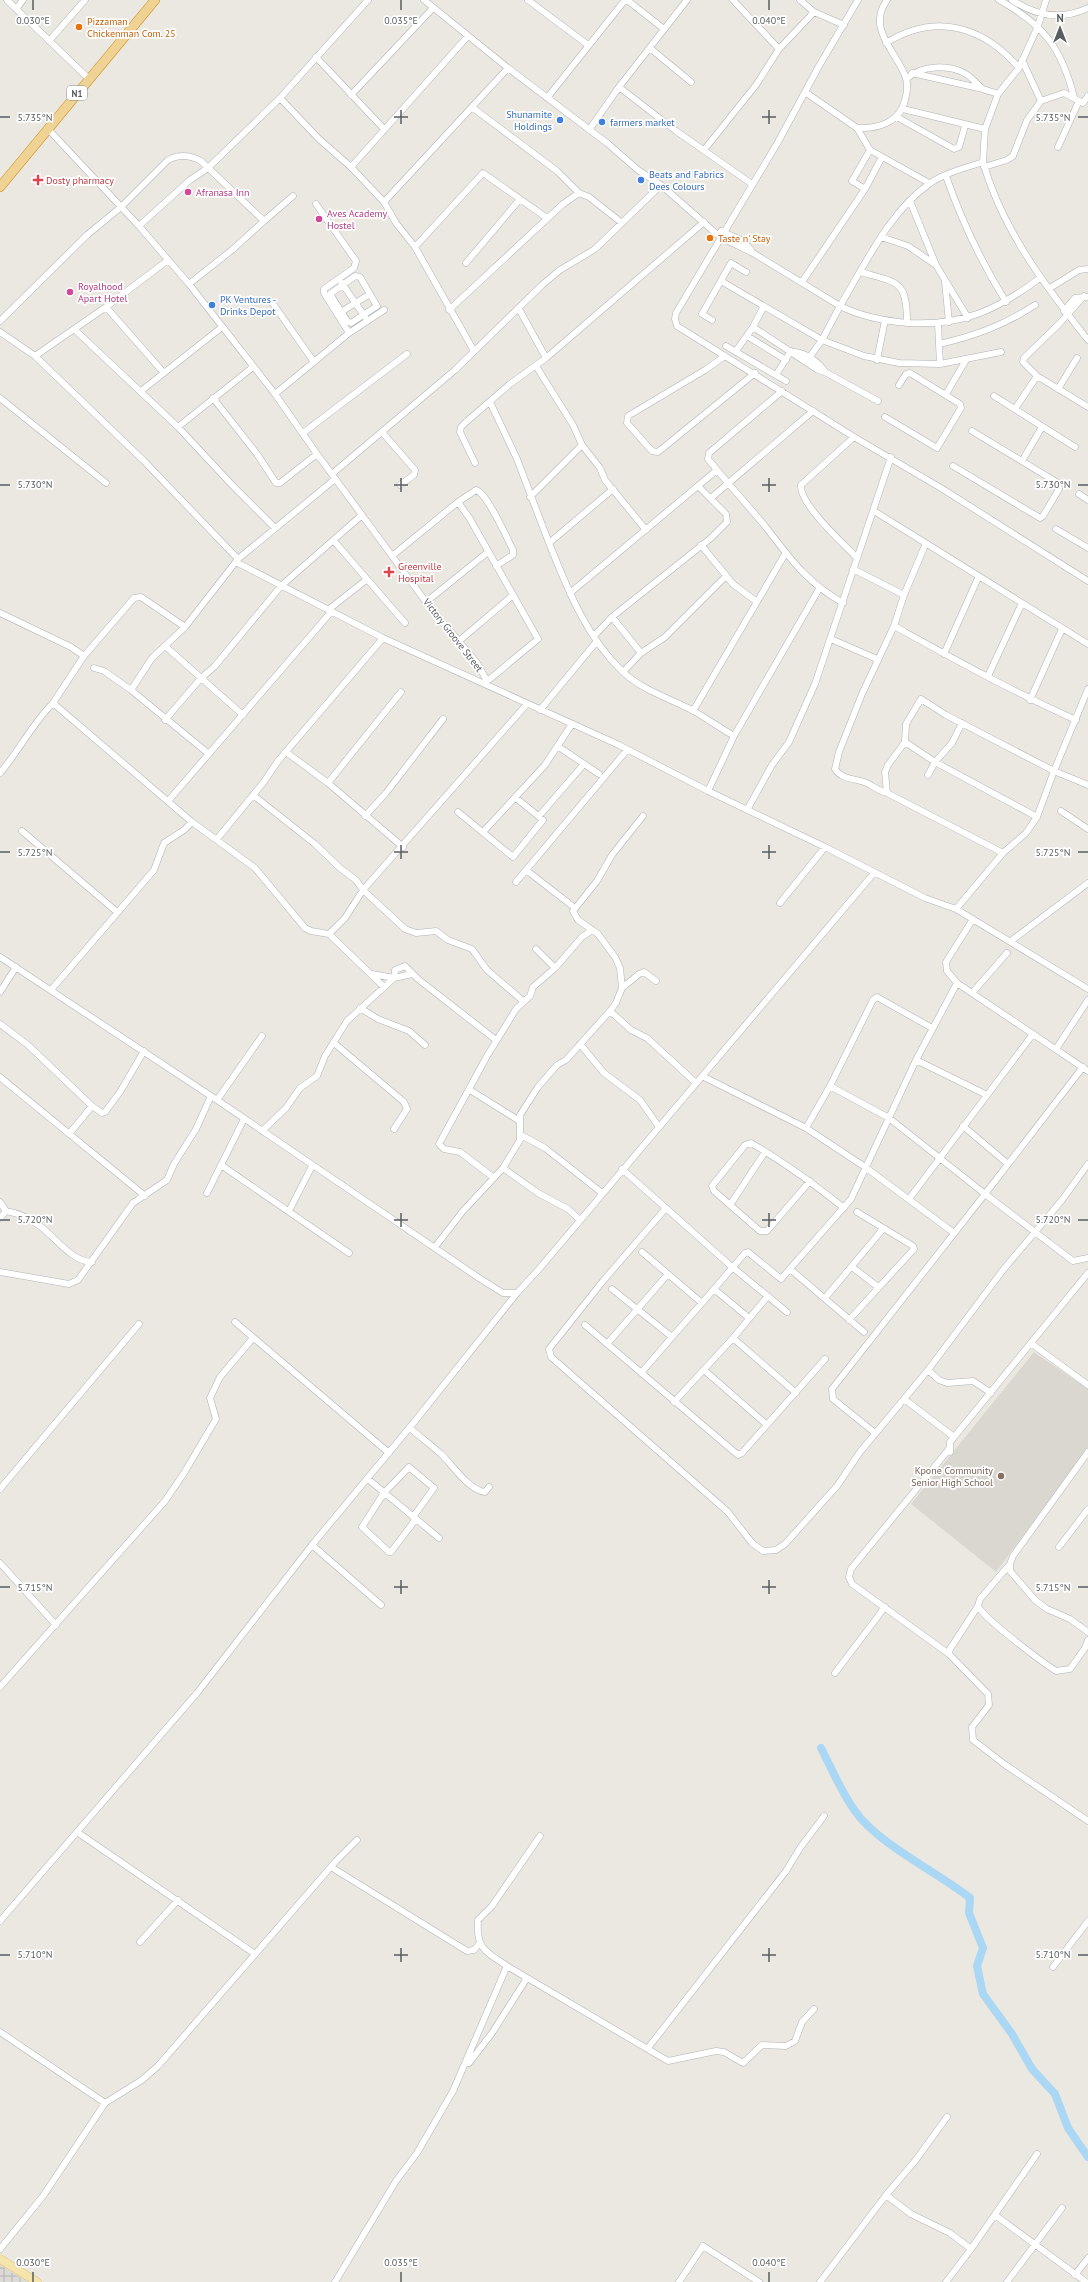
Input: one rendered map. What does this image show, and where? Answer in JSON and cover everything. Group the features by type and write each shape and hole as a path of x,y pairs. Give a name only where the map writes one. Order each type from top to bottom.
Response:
{"highway":[{"name":"N1","path":"0,187 155,0"}],"main road":[{"path":"0,2259 37,2282"}],"street":[{"path":"7,0 89,80"},
{"path":"16,8 23,0"},
{"path":"49,42 85,0"},
{"path":"139,226 190,180 208,168 280,98 368,0"},
{"path":"424,0 508,68 608,143 638,170 661,185 713,229 720,237 753,253 840,306 872,319 907,323 938,324 968,318 1006,302 1040,278"},
{"path":"528,0 588,45"},
{"path":"547,98 588,45 626,0 664,29"},
{"path":"589,130 619,87 651,49 664,29 687,0"},
{"path":"733,0 779,49"},
{"path":"800,0 814,12 844,25"},
{"path":"858,0 676,313 675,319 677,326 755,373 854,437 891,457 1088,581"},
{"path":"857,128 868,129 884,125 897,117 903,109 907,92 906,79 880,29 882,8 887,0"},
{"path":"999,0 1038,26 1056,48 1067,69 1074,97"},
{"path":"1012,0 1041,15 1056,16 1080,12 1088,8"},
{"path":"1046,0 1038,26 1019,68 998,94 985,129 983,165 1014,237 1040,278 1050,288 1088,340"},
{"path":"351,95 433,8"},
{"path":"704,150 756,85 779,49 814,12"},
{"path":"886,43 901,33 916,28 954,27 992,41 1019,68"},
{"path":"351,167 468,36"},
{"path":"651,49 691,82"},
{"path":"316,57 384,129"},
{"path":"1022,60 1041,101"},
{"path":"384,202 473,108 508,68"},
{"path":"906,79 912,73 923,69 939,68 954,70 966,74 984,90"},
{"path":"912,73 998,94"},
{"path":"619,87 752,184"},
{"path":"805,92 857,128 870,150 930,183"},
{"path":"808,360 822,340 840,306 881,237 910,201 930,183 946,176 983,165 1007,160 1013,156 1027,120 1041,101 1064,93 1083,103 1088,96"},
{"path":"280,98 319,139 351,167 384,202 396,223 415,247 449,310 474,352"},
{"path":"1058,147 1079,101"},
{"path":"473,108 557,171 579,193 589,197 622,223"},
{"path":"903,109 965,126 985,129"},
{"path":"897,117 954,149 959,147 965,126"},
{"name":"Victory Groove Street","path":"48,129 122,207 189,284 275,394 333,477 426,602 459,641 485,683"},
{"path":"865,189 852,181 870,150"},
{"path":"0,320 87,235 122,207 168,160 174,156 193,157 208,168 264,220"},
{"path":"802,282 865,189 882,157"},
{"path":"415,247 483,173 547,218"},
{"path":"946,176 959,216 976,252 1006,302"},
{"path":"131,690 152,658 185,627 237,561 474,352 542,285 560,270 585,257 661,185"},
{"path":"449,310 547,218 579,193"},
{"path":"189,284 232,250 264,220 293,196"},
{"path":"466,263 520,199"},
{"path":"910,201 936,265 968,318"},
{"path":"316,204 356,261 354,268 341,282 330,294 348,322 351,323 377,306 358,276 341,282 326,287 324,292 349,334"},
{"path":"475,463 460,430 466,422 510,384 546,358 704,222"},
{"path":"713,229 724,231 743,242 753,253"},
{"path":"881,237 908,246 936,265"},
{"path":"34,356 106,307 168,260"},
{"path":"712,320 702,314 731,263 746,272"},
{"path":"1050,288 1079,270 1088,269"},
{"path":"861,272 891,281 904,291 907,302 907,323"},
{"path":"945,278 948,322"},
{"path":"721,281 822,340 838,348 877,360 899,363 940,364 1001,352"},
{"path":"341,282 368,321"},
{"path":"341,312 370,294"},
{"path":"1086,296 1070,301 1067,311 1054,327 1024,358 1024,365 1037,376 1088,407"},
{"path":"271,301 314,362"},
{"path":"940,344 980,334 1013,319 1035,305"},
{"path":"736,352 753,327 764,306"},
{"path":"106,307 164,373"},
{"path":"519,309 546,358"},
{"path":"275,394 349,334 384,310"},
{"path":"877,360 885,320"},
{"path":"938,324 940,364"},
{"path":"141,391 222,327"},
{"path":"753,327 792,351 798,352 808,360 821,366 826,372 878,402"},
{"path":"74,329 178,427 275,528"},
{"path":"0,332 34,356 144,461 237,561 383,638 485,683 627,750 938,904 956,909 1088,989"},
{"path":"747,336 786,360"},
{"path":"726,346 786,381"},
{"path":"776,375 792,351"},
{"path":"303,433 408,354"},
{"path":"725,356 706,370 628,416 627,422 652,451 658,452 755,373"},
{"path":"1058,389 1077,358"},
{"path":"946,394 966,360"},
{"path":"536,366 573,425 582,445 598,464 605,480 646,530"},
{"path":"178,427 253,367"},
{"path":"885,417 933,448 938,448 961,407 960,404 946,394 910,373 906,374 899,385"},
{"path":"1015,410 1037,376"},
{"path":"782,391 708,453 708,459 785,554 819,589 843,603"},
{"path":"994,396 1076,447"},
{"path":"213,398 257,454 276,483 280,483 317,454"},
{"path":"1,401 106,483"},
{"path":"490,402 517,459 530,497 578,612 596,639 623,672 656,693 693,711 734,736"},
{"path":"711,498 813,411"},
{"path":"1022,461 1042,427"},
{"path":"953,466 1040,518 1043,516 1059,486 1022,461 972,431"},
{"path":"382,432 415,470 414,475 400,485"},
{"path":"854,437 801,485 800,490 802,495 819,517 857,558"},
{"path":"530,497 582,445"},
{"path":"747,810 772,765 789,742 815,684 891,457"},
{"path":"570,593 717,470"},
{"path":"540,710 612,617 720,530 728,518 711,498 698,486"},
{"path":"550,543 613,490"},
{"path":"392,556 458,502 473,491 479,491 497,519 514,553 496,566"},
{"path":"1078,494 1088,500"},
{"path":"458,502 538,639 485,683"},
{"path":"874,511 926,543 978,578 1022,603 1088,644"},
{"path":"165,720 201,678 214,668 282,586 362,515"},
{"path":"1056,529 1088,548"},
{"path":"334,541 366,580 405,623"},
{"path":"926,543 904,594 894,626 877,659 847,730 834,767 842,776 865,783 876,790 887,794 1003,853"},
{"path":"701,545 726,576 757,602"},
{"path":"426,602 488,552"},
{"path":"693,711 785,554"},
{"path":"854,569 904,594"},
{"path":"623,672 641,653 665,637 726,576"},
{"path":"944,654 978,578"},
{"path":"169,800 243,715 330,611 366,580"},
{"path":"708,791 734,736 819,589"},
{"path":"459,641 512,596"},
{"path":"0,774 14,757 40,716 53,703 84,656 137,597 149,602 185,627"},
{"path":"988,676 1022,603"},
{"path":"0,613 71,647 84,656"},
{"path":"612,617 641,653"},
{"path":"894,626 944,654 988,676 1006,688 1076,720"},
{"path":"1030,700 1062,629"},
{"path":"217,839 286,752 383,638"},
{"path":"831,639 877,659"},
{"path":"165,646 243,715"},
{"path":"94,668 104,671 131,690 165,720 209,754"},
{"path":"956,909 1003,853 1023,838 1037,817 1054,771 1088,689"},
{"path":"328,783 402,692"},
{"path":"887,794 885,772 888,765 905,742 906,724 921,699 962,723 1054,771 1088,784"},
{"path":"53,703 169,800 192,822 255,868 305,928 329,934 383,986"},
{"path":"329,934 345,918 363,890 403,847 527,704"},
{"path":"365,816 391,786 443,719"},
{"path":"928,775 935,762 949,748 962,723"},
{"path":"483,832 516,798 559,747 572,724"},
{"path":"905,742 935,762 1037,817"},
{"path":"559,747 599,774"},
{"path":"516,882 627,750"},
{"path":"286,752 328,783 403,847"},
{"path":"539,816 584,764"},
{"path":"253,795 315,844 340,868 356,880 363,890 405,929 416,933 436,931 448,940 472,950 487,970 523,1001"},
{"path":"458,812 513,857 543,820 516,798"},
{"path":"1061,812 1088,829"},
{"path":"435,1247 463,1210 503,1168 518,1145 521,1135 518,1120 538,1087 557,1065 566,1060 616,1003 622,988 620,968 615,957 598,934 576,917 573,911 597,881 612,855 643,816"},
{"path":"51,990 154,870 164,843 184,830 192,822"},
{"path":"22,831 117,912"},
{"path":"780,903 825,847"},
{"path":"526,870 575,908"},
{"path":"0,1921 197,1693 312,1545 410,1428 517,1293 874,873"},
{"path":"1011,941 1088,883"},
{"path":"875,1433 833,1399 832,1389 1008,1164 1086,1069 957,983 947,971 946,962 973,919"},
{"path":"494,1178 460,1152 444,1149 439,1144 470,1090 496,1040 523,1001 530,996 533,987 555,968 582,937 592,930"},
{"path":"536,949 555,968"},
{"path":"972,993 1007,953"},
{"path":"0,957 144,1051 312,1166 503,1293 517,1293"},
{"path":"262,1131 286,1108 300,1088 317,1076 325,1056 347,1021 383,986 394,978 395,970 400,967 405,966 412,974 496,1040"},
{"path":"0,992 16,967"},
{"path":"622,988 639,974 644,972 656,981"},
{"path":"372,974 394,978 412,974"},
{"path":"641,1373 732,1266 746,1252 780,1279 844,1208 851,1199 916,1060 957,983"},
{"path":"806,1128 830,1086 873,1000 877,997 932,1028"},
{"path":"1056,1049 1088,1000"},
{"path":"360,1008 378,1019 409,1031 424,1045"},
{"path":"610,1011 631,1030 646,1038 696,1083"},
{"path":"0,1024 28,1045 92,1106 102,1113 105,1112 120,1092 144,1051"},
{"path":"909,1199 939,1156 1033,1034"},
{"path":"0,1272 69,1284 78,1280 134,1204 167,1180 174,1164 214,1098 262,1036"},
{"path":"334,1043 404,1102 407,1108 394,1129"},
{"path":"580,1044 604,1073 640,1100 659,1127"},
{"path":"916,1060 986,1095"},
{"path":"702,1076 806,1128 865,1167 954,1233"},
{"path":"0,1077 144,1196"},
{"path":"830,1086 889,1118 1073,1261 1088,1258"},
{"path":"470,1090 518,1120"},
{"path":"69,1134 92,1106"},
{"path":"207,1193 244,1119"},
{"path":"963,1126 1008,1164"},
{"path":"521,1135 544,1148 602,1193"},
{"path":"810,1181 767,1231 760,1230 714,1191 713,1183 748,1143 765,1152 810,1181 844,1208"},
{"path":"730,1205 765,1152"},
{"path":"666,1208 603,1281 549,1349 551,1357 728,1512 752,1543 763,1551 776,1550 785,1544 837,1486 875,1433 928,1370 976,1303 1062,1200 1088,1164"},
{"path":"221,1165 349,1253"},
{"path":"289,1211 312,1166"},
{"path":"503,1168 538,1193 568,1209 580,1220"},
{"path":"622,1169 732,1266 787,1312"},
{"path":"0,1202 6,1211 26,1217 38,1225 80,1260 92,1262"},
{"path":"0,1218 6,1211"},
{"path":"849,1320 914,1249 913,1246 857,1212"},
{"path":"825,1298 883,1229"},
{"path":"642,1252 702,1303"},
{"path":"852,1267 878,1287"},
{"path":"790,1269 864,1332"},
{"path":"1088,1273 1032,1344 954,1437 949,1450 851,1569 849,1577 852,1584 949,1654 988,1694 989,1705 972,1727 974,1740 1004,1764 1088,1821"},
{"path":"607,1344 668,1274"},
{"path":"612,1289 672,1337"},
{"path":"714,1289 749,1318"},
{"path":"674,1402 733,1338 768,1296"},
{"path":"235,1322 389,1453"},
{"path":"0,1489 139,1324"},
{"path":"585,1325 738,1455 767,1425 825,1359"},
{"path":"0,1687 15,1668 56,1626 165,1500 184,1473 216,1419 210,1398 220,1376 253,1338"},
{"path":"733,1338 796,1393"},
{"path":"1032,1344 1088,1385"},
{"path":"704,1370 767,1425"},
{"path":"928,1370 939,1380 947,1383 973,1381 991,1393"},
{"path":"904,1399 954,1437"},
{"path":"410,1428 442,1455 456,1472 473,1486 484,1492 490,1487"},
{"path":"949,1654 950,1649 978,1606 980,1599 1010,1564 1087,1454"},
{"path":"409,1467 433,1486 433,1490 415,1518 391,1552 388,1552 362,1527 384,1493 409,1467"},
{"path":"368,1479 439,1538"},
{"path":"1059,1547 1088,1509"},
{"path":"312,1545 381,1605"},
{"path":"0,1563 56,1626"},
{"path":"1010,1564 1010,1571 1035,1600 1047,1609 1070,1619 1088,1632"},
{"path":"978,1606 984,1615 1033,1655 1056,1671 1070,1669 1085,1648 1088,1640"},
{"path":"835,1673 885,1608"},
{"path":"648,2048 786,1871 800,1848 824,1816"},
{"path":"77,1832 255,1954"},
{"path":"540,1836 492,1906 478,1920 479,1944 482,1949 507,1966 668,2061 716,2052 724,2052 742,2063 762,2045 786,2046 795,2041 802,2022 814,2009"},
{"path":"0,2249 43,2196 105,2103 142,2080 158,2066 331,1867 357,1840"},
{"path":"331,1867 467,1951 474,1950 479,1944"},
{"path":"140,1942 178,1900"},
{"path":"1053,1967 1087,1923"},
{"path":"335,2282 393,2186 417,2153 463,2070 507,1966"},
{"path":"463,2070 492,2033 527,1978"},
{"path":"0,2032 105,2103"},
{"path":"820,2282 886,2195 916,2161 947,2117"},
{"path":"946,2282 971,2249 1037,2154"},
{"path":"886,2195 911,2214 950,2233 971,2249"},
{"path":"1007,2282 1036,2245 1062,2208"},
{"path":"995,2215 1086,2282"},
{"path":"679,2282 703,2246 759,2282"},
{"path":"1075,2275 1088,2258"}],"shaded area":[{"name":"Kpone Community Senior High School","path":"1034,1352 1088,1389 1088,1448 996,1572 911,1504"},
{"path":"0,2265 21,2278 28,2282 0,2282"}],"waterway":[{"path":"821,1748 845,1796 865,1823 893,1846 970,1898 969,1913 983,1948 977,1966 983,1994 1012,2034 1032,2069 1055,2094 1068,2128 1088,2157"}],"place":[{"name":"Pizzaman Chickenman Com. 25","path":"79,27"},
{"name":"Shunamite Holdings","path":"560,120"},
{"name":"farmers market","path":"602,122"},
{"name":"Dosty pharmacy","path":"38,180"},
{"name":"Beats and Fabrics Dees Colours","path":"641,180"},
{"name":"Afranasa Inn","path":"188,192"},
{"name":"Aves Academy Hostel","path":"319,219"},
{"name":"Taste n' Stay","path":"710,238"},
{"name":"Royalhood Apart Hotel","path":"70,292"},
{"name":"PK Ventures - Drinks Depot","path":"212,305"},
{"name":"Greenville Hospital","path":"389,572"},
{"name":"Kpone Community Senior High School","path":"1001,1476"}]}
